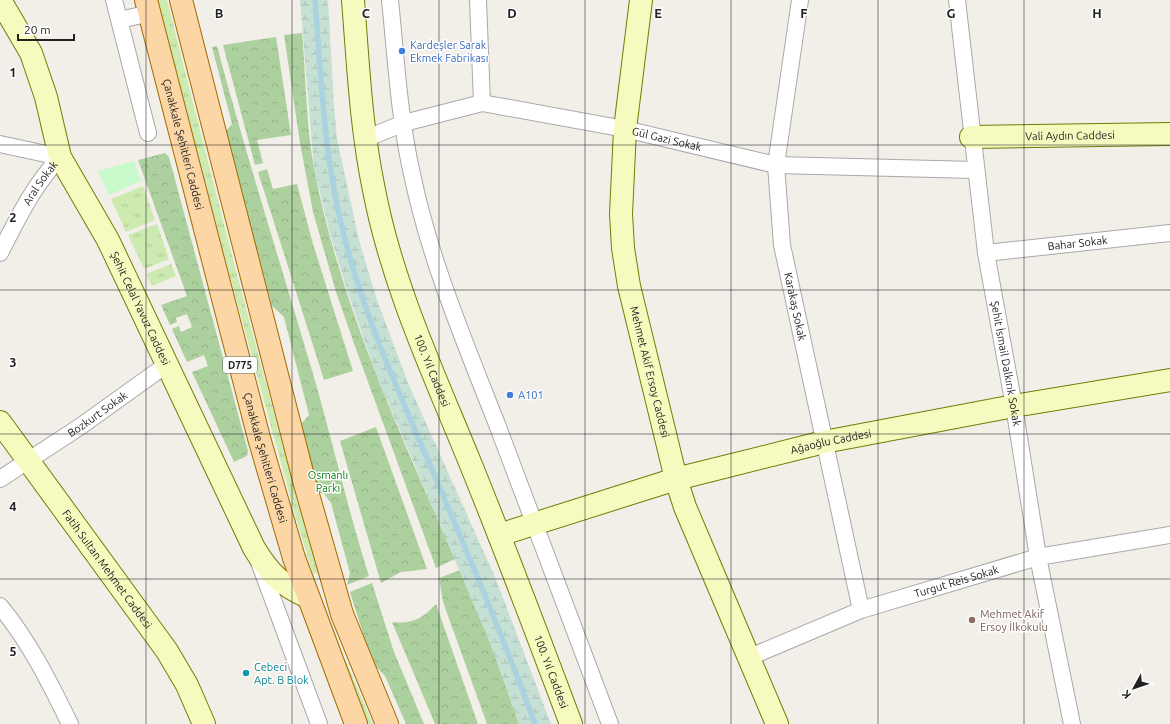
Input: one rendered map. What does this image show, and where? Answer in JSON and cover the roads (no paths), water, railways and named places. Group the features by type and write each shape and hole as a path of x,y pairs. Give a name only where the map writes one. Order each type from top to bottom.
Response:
{"main road":[{"name":"D775","path":"181,0 305,484 342,614 387,724"},
{"name":"Çanakkale Şehitleri Caddesi","path":"148,7 259,438 294,558 318,626 356,724"},
{"path":"318,626 342,614"}],"street":[{"name":"Şehit Celal Yavuz Caddesi","path":"0,0 31,53 46,97 60,157 108,240 166,366 254,548 279,581 308,597"},
{"path":"114,0 148,133"},
{"name":"100. Yıl Caddesi","path":"353,0 365,139 374,190 387,244 418,335 499,534 571,724"},
{"path":"390,0 411,173 431,244 453,310 610,724"},
{"path":"478,0 482,103"},
{"name":"Mehmet Akif Ersoy Caddesi","path":"641,0 625,129 621,214 623,248 638,322 676,479 685,507 750,657 777,724"},
{"name":"Karakaş Sokak","path":"800,0 776,165 782,245 862,610"},
{"name":"Şehit İsmail Dalkırık Sokak","path":"956,0 971,137 986,253 1014,406 1038,557 1072,724"},
{"path":"120,20 148,7"},
{"name":"Gül Gazi Sokak","path":"365,139 404,123 482,103 625,129 776,165 975,170"},
{"name":"Vali Aydın Caddesi","path":"971,137 1170,134"},
{"path":"0,144 60,157"},
{"name":"Aral Sokak","path":"0,253 41,178 60,157"},
{"name":"Bahar Sokak","path":"986,253 1170,233"},
{"name":"Bozkurt Sokak","path":"0,478 29,461 166,366"},
{"name":"Ağaoğlu Caddesi","path":"499,534 676,479 824,442 1014,406 1170,380"},
{"name":"Fatih Sultan Mehmet Caddesi","path":"0,422 167,652 186,685 204,724"},
{"name":"Turgut Reis Sokak","path":"750,657 862,610 1038,557 1170,534"},
{"path":"254,548 319,724"},
{"path":"0,606 20,633 39,665 70,724"}],"waterway":[{"path":"315,0 321,88 327,146 331,175 351,262 371,321 405,408 458,529 535,724"}],"place":[{"name":"Kardeşler Sarak Ekmek Fabrikası","path":"402,51"},
{"name":"A101","path":"510,395"},
{"name":"Mehmet Akif Ersoy İlkokulu","path":"972,620"},
{"name":"Cebeci Apt. B Blok","path":"246,673"}],"park label":[{"name":"Osmanlı Parkı","path":"328,481"}]}
